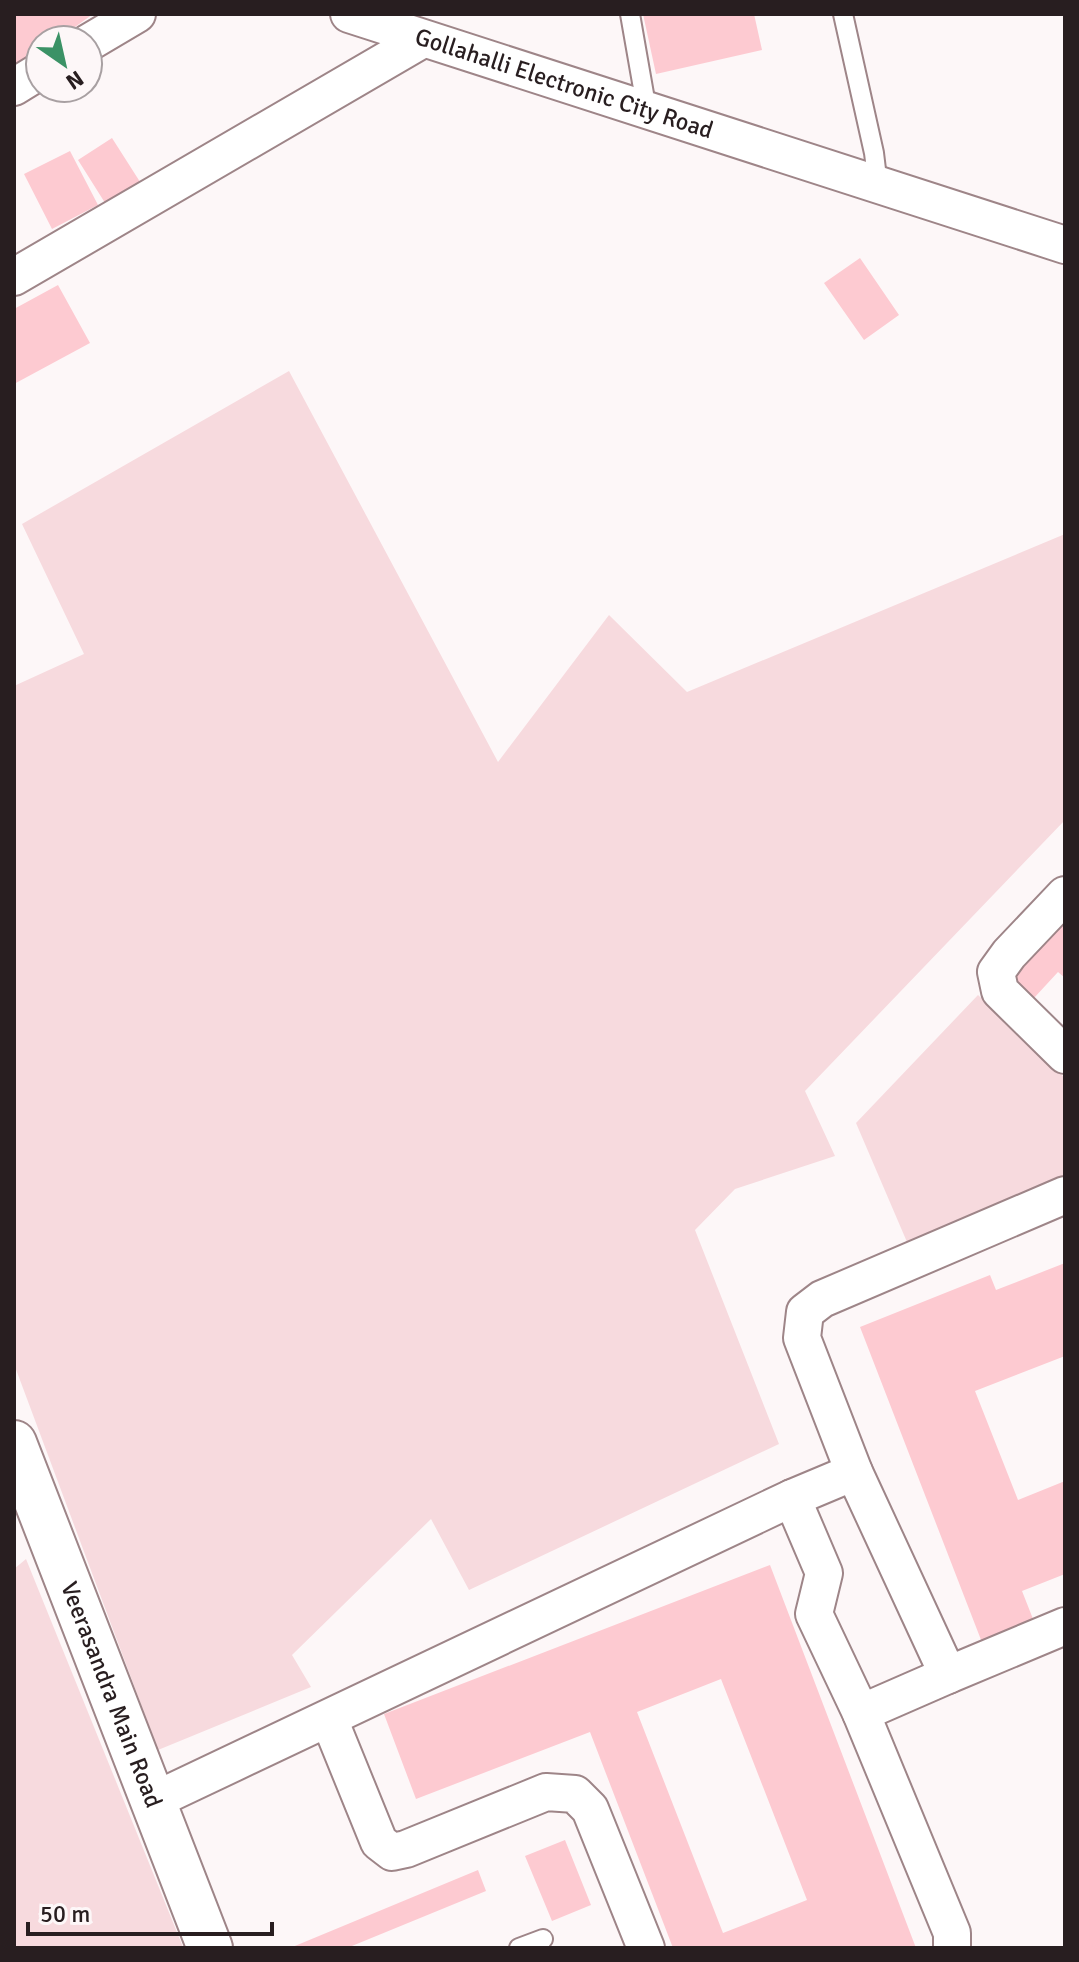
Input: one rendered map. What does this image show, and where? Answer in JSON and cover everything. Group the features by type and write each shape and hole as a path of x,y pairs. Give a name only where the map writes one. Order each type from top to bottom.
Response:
{"street":[{"path":"104,34 137,14"},
{"path":"349,14 420,26"},
{"name":"Gollahalli Electronic City Road","path":"14,277 420,26 647,111 1065,245"},
{"path":"1065,895 996,972 1000,991 1065,1055"},
{"path":"948,1675 854,1472 802,1338 805,1312 822,1299 1065,1195"},
{"name":"Veerasandra Main Road","path":"14,1443 210,1948"},
{"path":"151,1802 792,1498 854,1472"},
{"path":"792,1498 824,1573 814,1614 861,1713 952,1933 952,1948"},
{"path":"861,1713 1065,1626"},
{"path":"329,1719 379,1842 392,1852 546,1792 575,1794 590,1809 646,1948"}],"lane":[{"path":"630,14 647,111"},
{"path":"843,14 874,153 878,186"},
{"path":"519,1948 543,1939"}],"shaded area":[{"path":"289,371 498,762 609,615 687,692 1065,534 1065,820 805,1091 835,1156 735,1189 695,1230 779,1444 469,1590 431,1519 292,1655 311,1687 158,1750 14,1364 14,686 84,654 22,524"},
{"path":"978,995 1065,1078 1065,1180 907,1242 856,1123"},
{"path":"26,1559 182,1948 14,1948 14,1569"}],"building":[{"path":"14,14 93,14 79,24 24,24 24,64 17,69 14,65"},
{"path":"643,14 754,14 762,50 656,74"},
{"path":"112,138 142,185 107,206 78,160"},
{"path":"70,151 98,205 52,229 24,174"},
{"path":"860,258 899,315 864,340 824,283"},
{"path":"58,285 90,343 14,384 14,309"},
{"path":"1065,914 1065,978 1058,972 1034,998 1009,976"},
{"path":"1065,1263 1065,1356 975,1391 1018,1500 1065,1481 1065,1574 1022,1591 1035,1624 983,1645 860,1327 990,1275 996,1290"},
{"path":"770,1565 916,1948 673,1948 590,1732 416,1799 384,1714","holes":["721,1679 807,1900 723,1933 637,1712"]},
{"path":"565,1840 591,1905 552,1921 525,1856"},
{"path":"478,1870 486,1891 347,1948 290,1948"}]}
